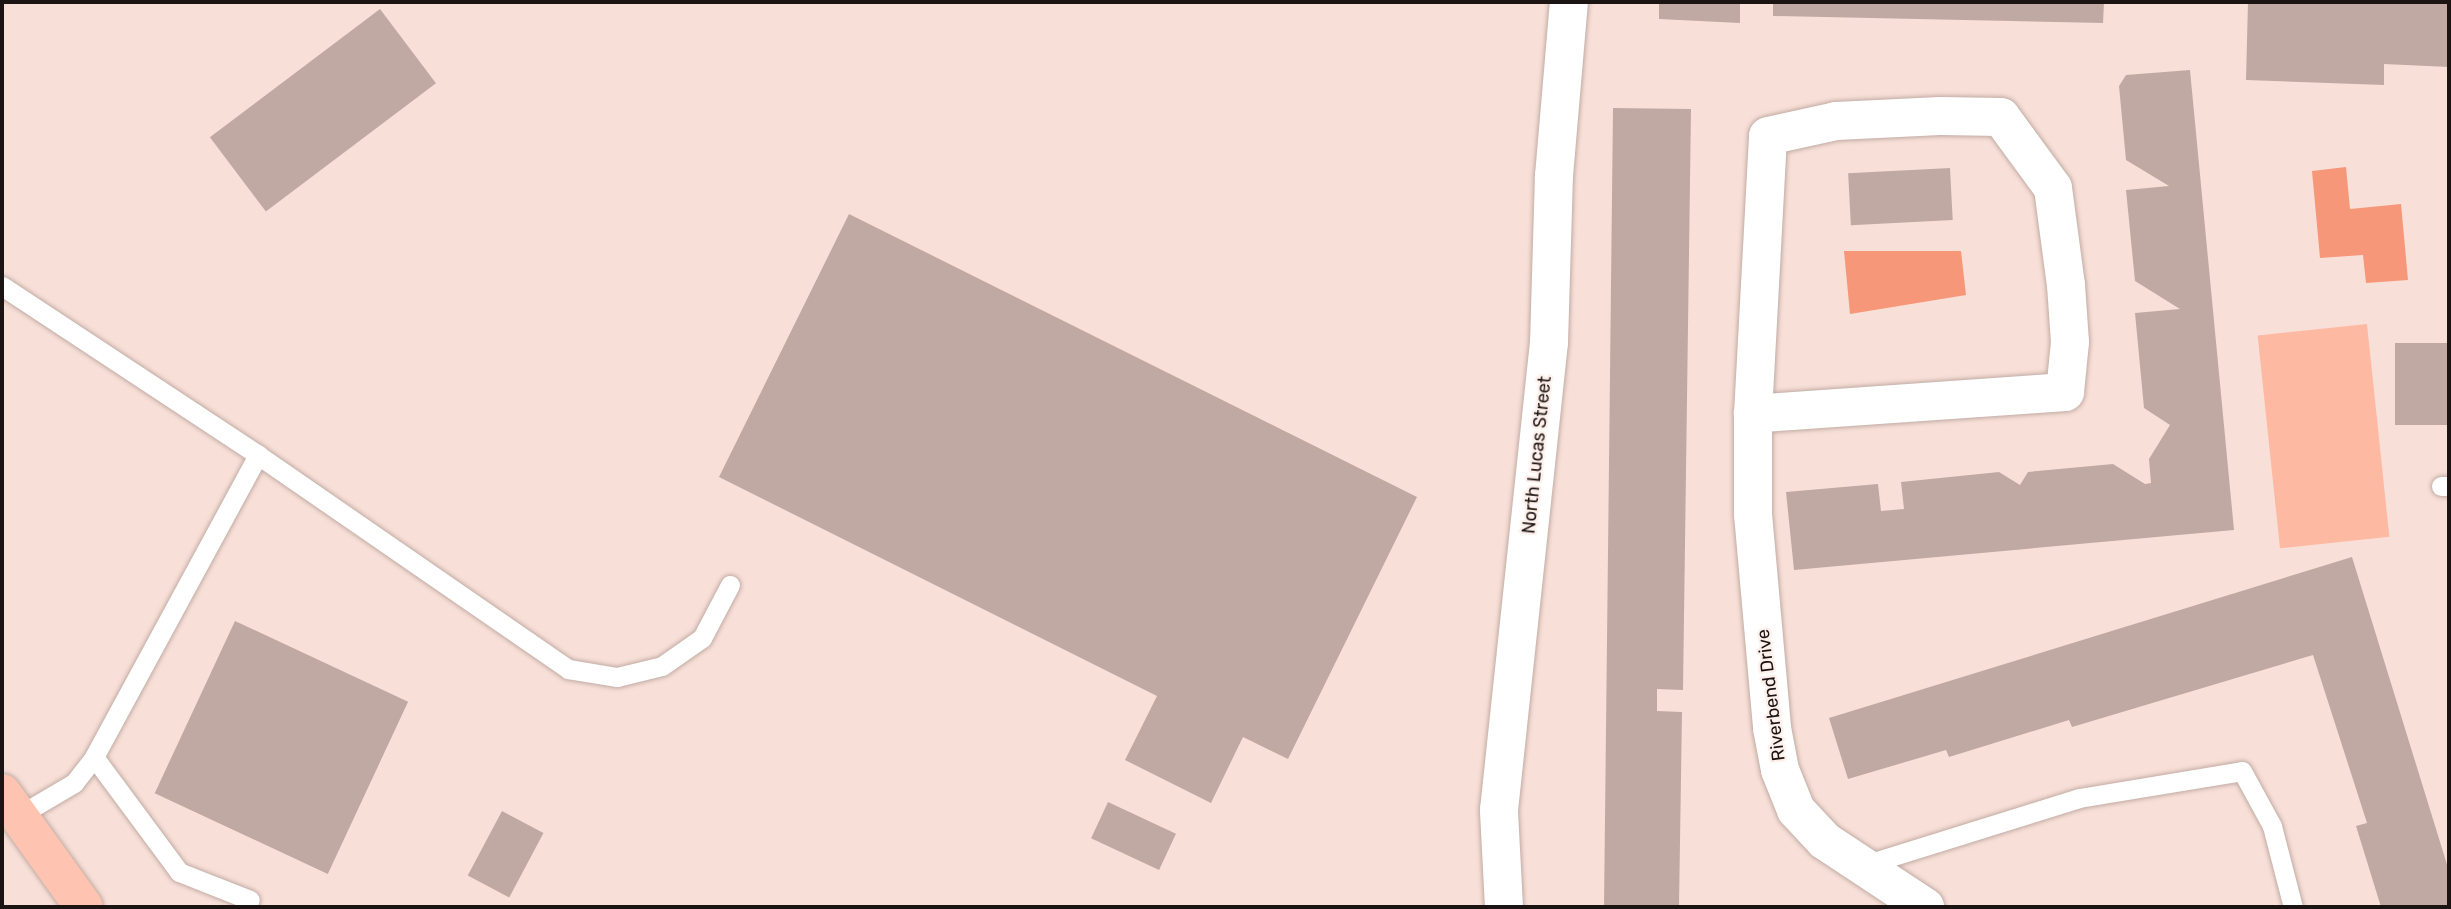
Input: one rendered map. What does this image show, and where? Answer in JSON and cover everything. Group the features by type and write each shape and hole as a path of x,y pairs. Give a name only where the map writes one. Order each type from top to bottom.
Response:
{"main road":[{"path":"10,804 84,907"}],"street":[{"name":"North Lucas Street","path":"1504,907 1499,810 1549,343 1554,176 1569,2"},
{"name":"Riverbend Drive","path":"1753,414 2065,391 2069,331 2053,188 2001,117 1836,121 1768,136 1753,414 1753,514 1772,728 1780,770 1796,810 1825,841 1925,907"}],"lane":[{"path":"2,286 258,455 568,669 617,677 662,666 702,638 730,586"},
{"path":"10,804 74,783 94,757 258,455"},
{"path":"94,757 179,872 250,900"},
{"path":"1860,866 2079,798 2242,771 2272,826 2293,907"}],"shaded area":[{"path":"2346,167 2350,209 2401,204 2408,280 2366,283 2363,255 2320,258 2312,171"},
{"path":"1844,251 1961,251 1966,295 1850,314"},
{"path":"2367,324 2389,537 2280,548 2258,335"}],"building":[{"path":"1659,2 1740,2 1740,23 1659,19"},
{"path":"1773,2 2104,2 2103,23 1773,16"},
{"path":"2248,2 2449,2 2449,67 2384,64 2384,85 2246,80"},
{"path":"380,9 436,83 266,211 210,137"},
{"path":"2190,70 2234,530 1794,570 1786,492 1878,484 1881,511 1904,509 1901,482 1999,472 2020,485 2028,472 2113,464 2145,484 2151,483 2149,459 2170,425 2144,408 2135,313 2180,309 2135,281 2126,190 2169,186 2126,160 2119,86 2126,75"},
{"path":"1613,108 1691,109 1683,690 1657,689 1657,711 1682,712 1679,907 1604,907"},
{"path":"1950,168 1953,220 1851,225 1848,173"},
{"path":"849,214 1417,497 1288,759 1243,737 1211,803 1125,760 1157,696 719,477"},
{"path":"2395,343 2449,343 2449,425 2395,425"},
{"path":"2352,557 2449,871 2449,907 2381,907 2356,826 2367,823 2313,655 2072,727 2069,720 1949,757 1946,750 1848,779 1829,718"},
{"path":"235,621 408,702 328,874 155,793"},
{"path":"1108,802 1176,834 1159,870 1091,838"},
{"path":"502,811 543,833 509,898 468,875"}]}
